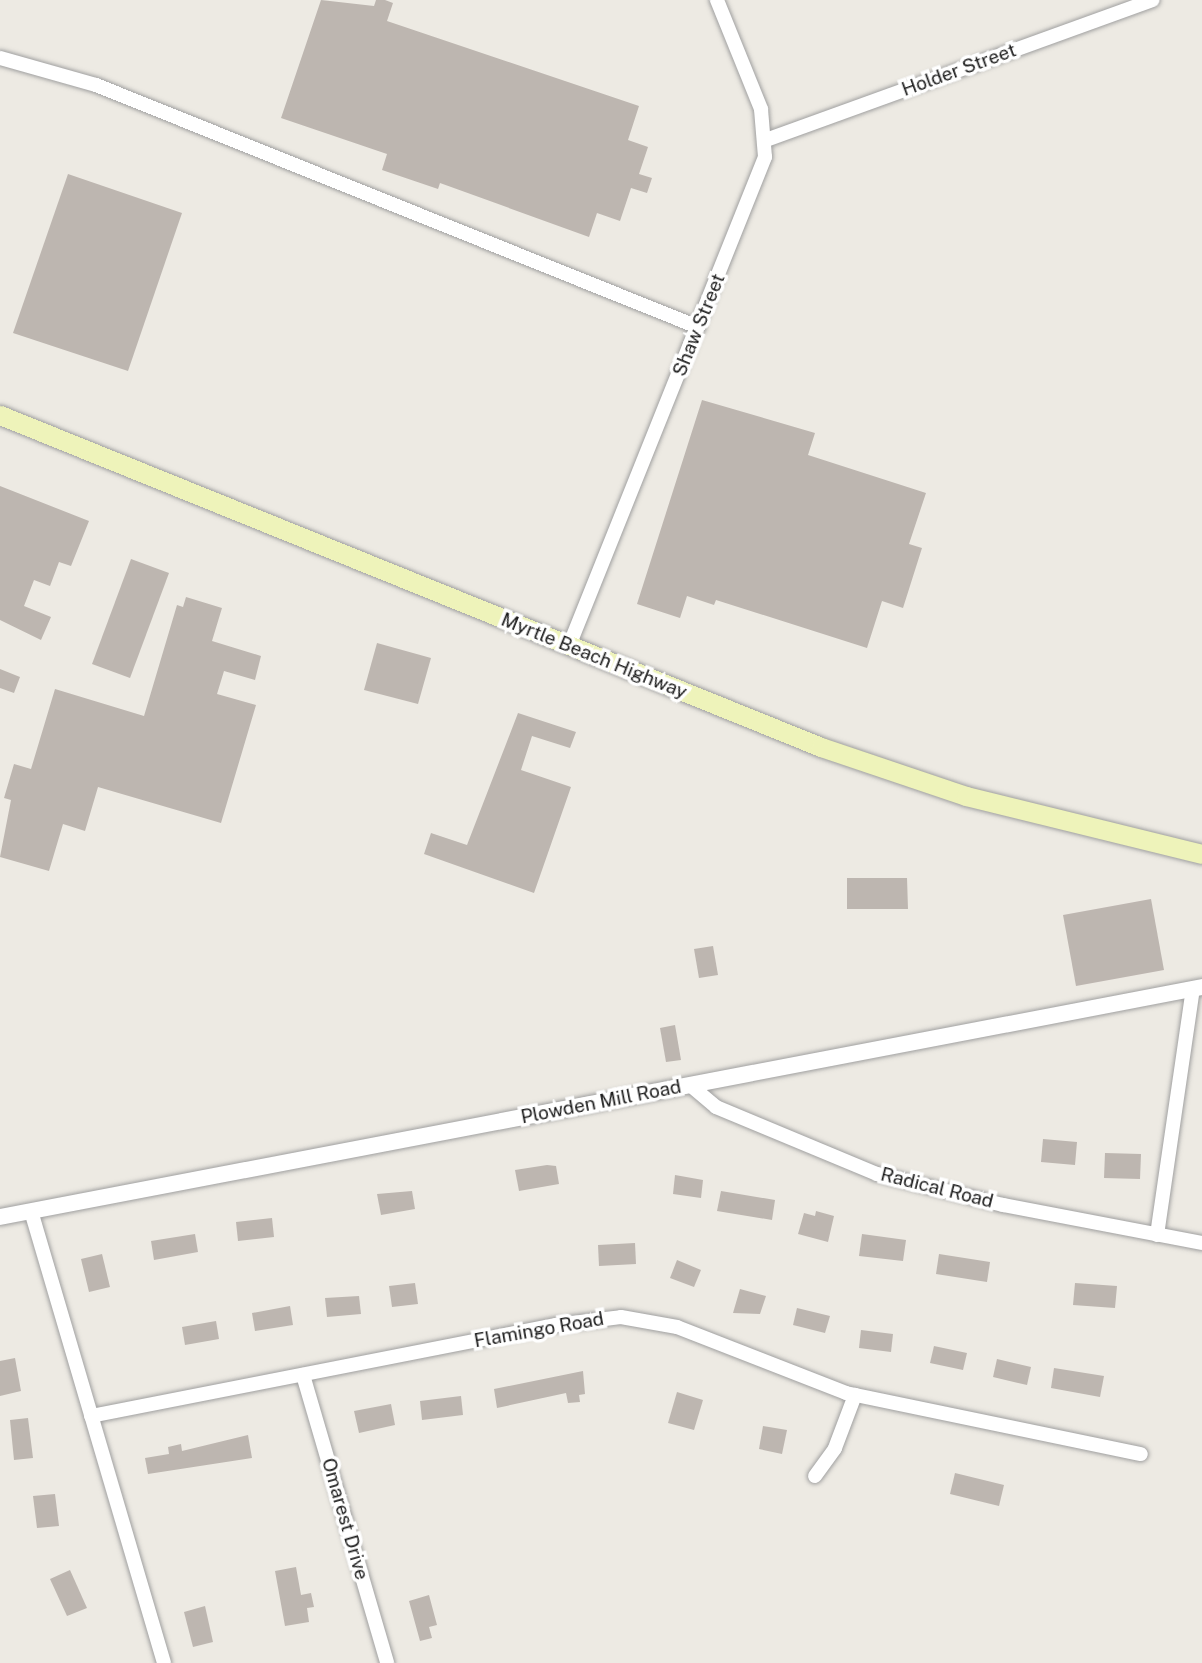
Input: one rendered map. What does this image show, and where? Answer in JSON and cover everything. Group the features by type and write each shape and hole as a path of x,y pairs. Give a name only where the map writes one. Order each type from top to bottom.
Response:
{"main road":[{"name":"Myrtle Beach Highway","path":"0,415 569,646 905,778 1202,854"}],"street":[{"name":"Shaw Street","path":"569,646 758,178 766,140 761,109 717,0"},
{"name":"Holder Street","path":"766,140 1152,0"},
{"path":"0,58 96,85 698,327"},
{"path":"1157,1235 1197,988"},
{"name":"Plowden Mill Road","path":"0,1217 1197,988"},
{"name":"Radical Road","path":"690,1085 716,1107 877,1174 1202,1243"},
{"path":"31,1211 164,1663"},
{"name":"Flamingo Road","path":"91,1416 621,1317 677,1327 740,1356 855,1395 1141,1454"},
{"name":"Omarest Drive","path":"303,1375 387,1663"},
{"path":"815,1476 835,1448 855,1395"}],"building":[{"path":"321,0 374,6 376,0 385,0 393,3 387,21 639,106 628,140 648,147 639,174 652,178 647,193 631,188 620,221 597,213 589,237 440,183 438,189 382,170 387,154 281,118"},
{"path":"68,174 182,213 128,371 13,333"},
{"path":"702,400 815,433 808,455 926,493 909,544 922,548 903,608 882,601 867,648 716,600 714,605 687,596 680,618 637,604"},
{"path":"0,486 89,521 71,566 59,562 50,586 34,580 24,606 51,617 41,640 0,620"},
{"path":"131,559 169,573 130,678 92,664"},
{"path":"186,597 222,608 212,641 261,656 255,680 224,671 217,694 256,705 221,823 98,787 85,831 63,824 49,871 0,857 11,800 4,798 14,764 31,769 55,689 144,716 177,605 183,607"},
{"path":"377,643 431,658 418,704 364,690"},
{"path":"0,669 20,677 14,693 0,688"},
{"path":"518,713 576,732 570,748 532,736 521,770 571,787 534,893 424,854 431,833 467,845"},
{"path":"847,878 907,878 908,909 847,909"},
{"path":"1151,899 1164,970 1076,986 1063,915"},
{"path":"713,946 718,975 699,978 694,949"},
{"path":"675,1025 681,1060 666,1062 660,1028"},
{"path":"1043,1139 1077,1142 1075,1165 1041,1162"},
{"path":"1105,1153 1141,1154 1140,1179 1104,1178"},
{"path":"556,1166 559,1184 519,1191 515,1170"},
{"path":"675,1175 703,1180 701,1198 673,1194"},
{"path":"412,1191 415,1209 381,1215 377,1194"},
{"path":"721,1191 775,1200 772,1220 717,1211"},
{"path":"816,1211 834,1216 828,1242 798,1234 804,1213 815,1216"},
{"path":"272,1218 274,1237 238,1241 236,1222"},
{"path":"195,1234 198,1252 154,1260 151,1241"},
{"path":"862,1234 906,1240 903,1261 859,1256"},
{"path":"635,1243 636,1264 599,1266 598,1245"},
{"path":"102,1254 110,1287 89,1292 81,1259"},
{"path":"939,1254 990,1262 987,1282 936,1274"},
{"path":"677,1260 701,1270 694,1287 670,1278"},
{"path":"415,1283 418,1304 392,1307 389,1286"},
{"path":"1075,1283 1117,1286 1115,1308 1073,1305"},
{"path":"740,1289 766,1296 760,1314 733,1313"},
{"path":"359,1296 361,1314 327,1317 325,1298"},
{"path":"290,1306 293,1325 255,1331 252,1313"},
{"path":"797,1308 830,1316 825,1333 793,1325"},
{"path":"216,1321 219,1339 185,1345 182,1327"},
{"path":"861,1330 893,1334 891,1352 859,1348"},
{"path":"934,1346 967,1353 963,1370 930,1363"},
{"path":"15,1358 21,1391 0,1396 0,1361"},
{"path":"997,1359 1031,1367 1027,1385 993,1377"},
{"path":"1054,1368 1104,1376 1100,1397 1051,1388"},
{"path":"583,1371 585,1394 579,1395 580,1402 568,1403 566,1393 497,1408 494,1389"},
{"path":"677,1392 703,1400 694,1430 668,1423"},
{"path":"461,1396 463,1415 422,1420 420,1401"},
{"path":"391,1404 395,1425 359,1433 354,1411"},
{"path":"28,1418 33,1458 14,1460 10,1420"},
{"path":"763,1426 787,1430 782,1454 759,1449"},
{"path":"248,1435 252,1458 148,1474 145,1458 169,1454 168,1447 181,1444 182,1451"},
{"path":"955,1473 1004,1485 999,1506 950,1494"},
{"path":"55,1494 59,1526 37,1528 33,1496"},
{"path":"296,1567 301,1595 311,1593 314,1607 307,1608 309,1622 285,1626 275,1571"},
{"path":"70,1570 87,1608 67,1616 50,1579"},
{"path":"429,1595 437,1625 429,1627 432,1638 420,1641 409,1601"},
{"path":"205,1606 213,1642 193,1647 184,1612"}]}
